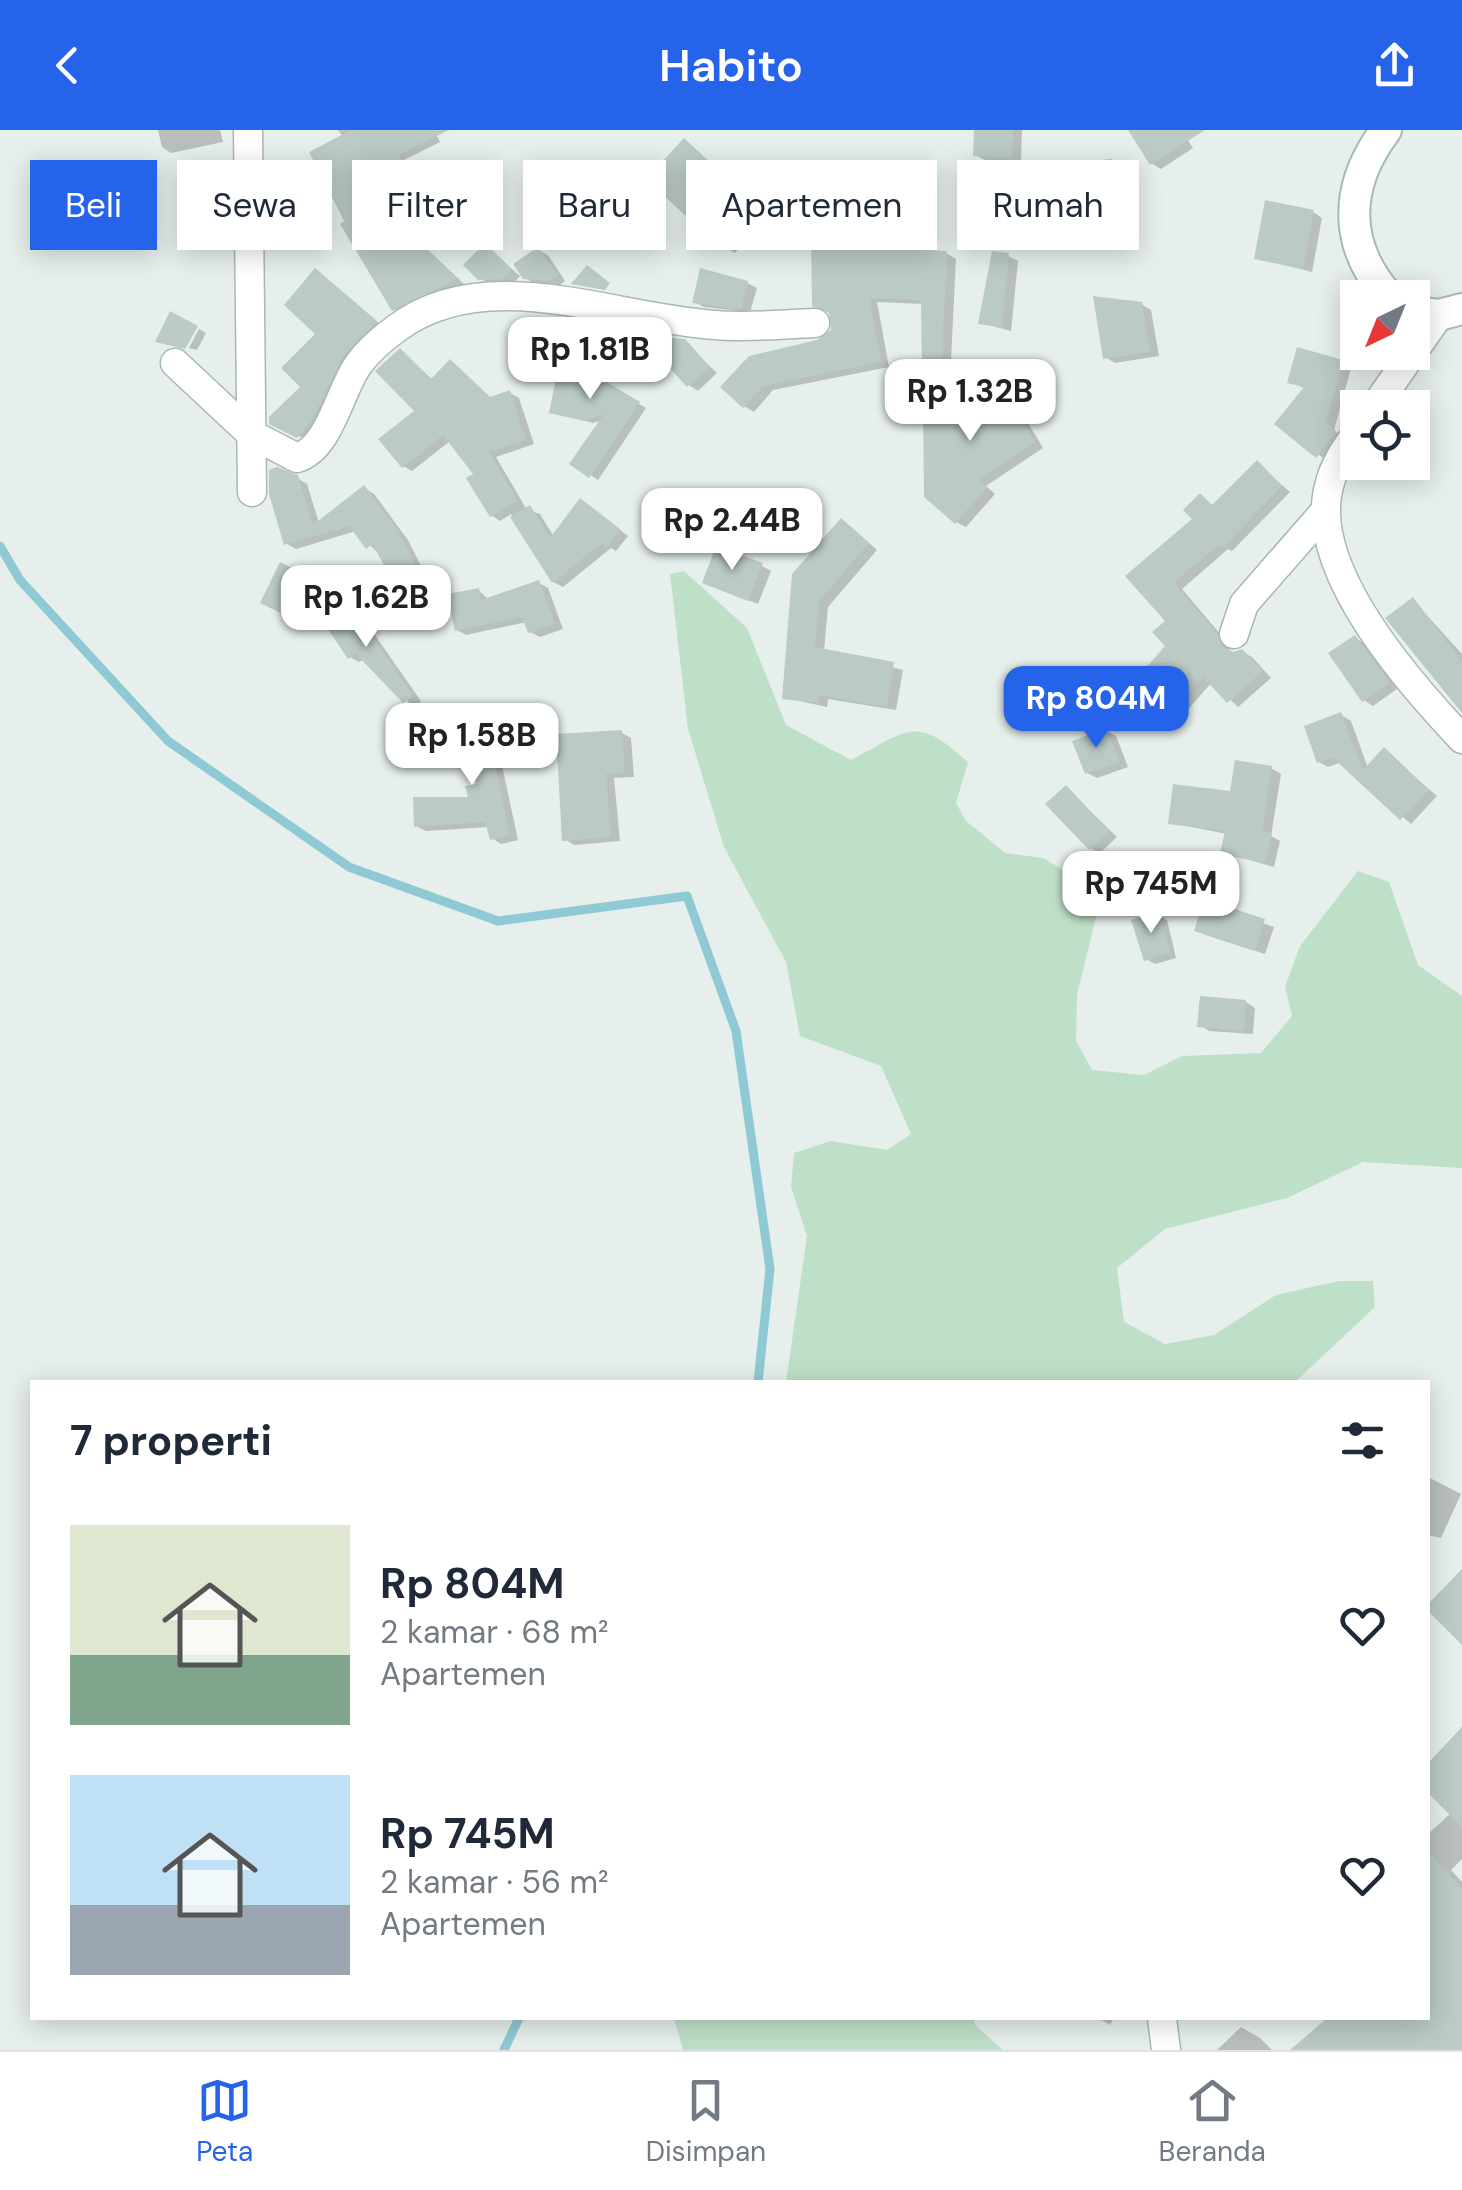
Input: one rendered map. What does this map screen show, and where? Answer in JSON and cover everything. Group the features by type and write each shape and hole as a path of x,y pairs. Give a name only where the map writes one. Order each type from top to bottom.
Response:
{"street":[{"path":"248,130 252,492"},
{"path":"1374,280 1356,248 1353,223 1364,168 1386,130"},
{"path":"175,363 251,434 287,456 309,454 358,365 397,328 432,306 477,298 558,300 716,325 815,324"},
{"path":"1386,390 1438,311"},
{"path":"1340,457 1328,487 1326,510 1342,574 1360,612 1407,680 1462,739"},
{"path":"1234,634 1244,604 1326,510"},
{"path":"1162,2020 1166,2050"}],"green space":[{"path":"684,571 747,628 786,725 851,760 911,732 936,737 968,762 956,803 966,821 1005,853 1043,858 1102,893 1077,995 1076,1041 1092,1070 1144,1075 1182,1056 1261,1053 1292,1016 1285,987 1300,946 1358,871 1389,882 1418,965 1462,996 1462,1168 1363,1162 1287,1198 1165,1229 1117,1268 1124,1322 1165,1344 1214,1335 1276,1295 1339,1281 1373,1281 1375,1307 1297,1380 786,1380 807,1236 791,1187 794,1153 831,1141 887,1150 911,1134 881,1066 800,1036 786,962 724,847 688,729 670,574"},
{"path":"675,2020 974,2020 1003,2050 683,2050"}],"building":[{"path":"351,130 449,130 398,155 402,160 352,160 352,244 340,224 344,221 332,197 332,160 313,160 309,152"},
{"path":"974,130 1013,130 1012,158 973,156"},
{"path":"1128,130 1205,130 1150,165"},
{"path":"684,138 708,160 686,160 686,216 666,198 664,160"},
{"path":"1265,200 1314,210 1303,269 1254,259"},
{"path":"356,250 428,250 458,279 392,311"},
{"path":"478,250 492,250 512,269 503,279 478,280 463,265"},
{"path":"540,250 558,276 549,281 523,279 513,264"},
{"path":"811,250 947,251 941,377 922,376 921,300 869,298 881,362 763,386 743,408 720,387 749,356 817,340 831,330 829,313 812,306"},
{"path":"992,251 1009,253 1002,327 978,324"},
{"path":"587,265 610,283 605,290 571,284"},
{"path":"315,268 377,321 344,355 311,422 297,438 269,424 269,417 300,387 281,368 315,334 284,305"},
{"path":"700,268 748,281 741,309 692,303"},
{"path":"1093,296 1142,302 1150,352 1103,359"},
{"path":"170,311 198,326 185,349 155,342"},
{"path":"574,332 602,345 590,372 640,402 589,478 569,464 604,414 584,421 549,413 558,369"},
{"path":"673,338 685,339 710,367 687,387 656,353"},
{"path":"1297,347 1340,359 1326,423 1336,431 1316,458 1274,424 1304,387 1287,383"},
{"path":"400,348 431,379 450,359 490,397 510,390 526,440 489,452 518,501 490,517 466,478 473,474 443,435 402,468 378,439 414,411 375,371"},
{"path":"992,369 1035,442 979,480 987,487 955,524 924,497 923,405 962,409 967,382"},
{"path":"1257,460 1282,486 1222,548 1218,545 1174,583 1217,633 1222,646 1233,652 1242,649 1263,671 1227,703 1203,677 1159,727 1123,694 1165,646 1152,632 1165,621 1125,576 1192,519 1183,510 1200,493 1212,505"},
{"path":"277,467 298,475 313,525 364,485 399,532 424,582 399,595 373,544 366,549 349,526 284,545 269,494 269,470"},
{"path":"580,498 620,529 606,548 601,544 552,583 510,517 530,505 550,538"},
{"path":"841,518 869,543 819,601 815,647 894,662 887,707 819,695 818,703 782,699 792,574"},
{"path":"716,546 763,563 748,601 702,583"},
{"path":"280,562 313,578 293,619 260,603"},
{"path":"539,580 555,624 528,633 522,617 455,631 447,594 479,588 481,600"},
{"path":"1413,597 1462,662 1462,713 1385,618"},
{"path":"351,606 413,695 403,703 356,654 348,659 324,623"},
{"path":"1355,635 1390,683 1362,702 1328,653"},
{"path":"1341,712 1363,770 1384,747 1429,790 1400,820 1333,758 1317,763 1304,726"},
{"path":"494,716 502,749 492,752 510,835 490,840 485,822 414,827 413,797 468,797 465,786 476,784 464,723"},
{"path":"1106,728 1120,762 1085,774 1072,741"},
{"path":"622,730 625,773 606,774 611,837 562,841 556,734"},
{"path":"1235,760 1272,766 1262,831 1272,833 1265,863 1220,854 1225,831 1168,824 1173,784 1230,791"},
{"path":"1066,785 1109,831 1089,850 1045,804"},
{"path":"1204,899 1265,919 1255,951 1194,931"},
{"path":"1158,912 1171,952 1144,961 1131,920"},
{"path":"1200,996 1246,1000 1244,1031 1197,1027"},
{"path":"1462,1569 1462,1645 1430,1613 1430,1602"},
{"path":"1462,1727 1462,1827 1430,1795 1430,1761"},
{"path":"1430,1853 1462,1889 1462,2050 1290,2050 1325,2020 1430,2020"}],"waterway":[{"path":"0,546 20,580 168,741 349,867 498,921 687,896 736,1031 770,1269 758,1380"},
{"path":"504,2050 518,2020"}]}
